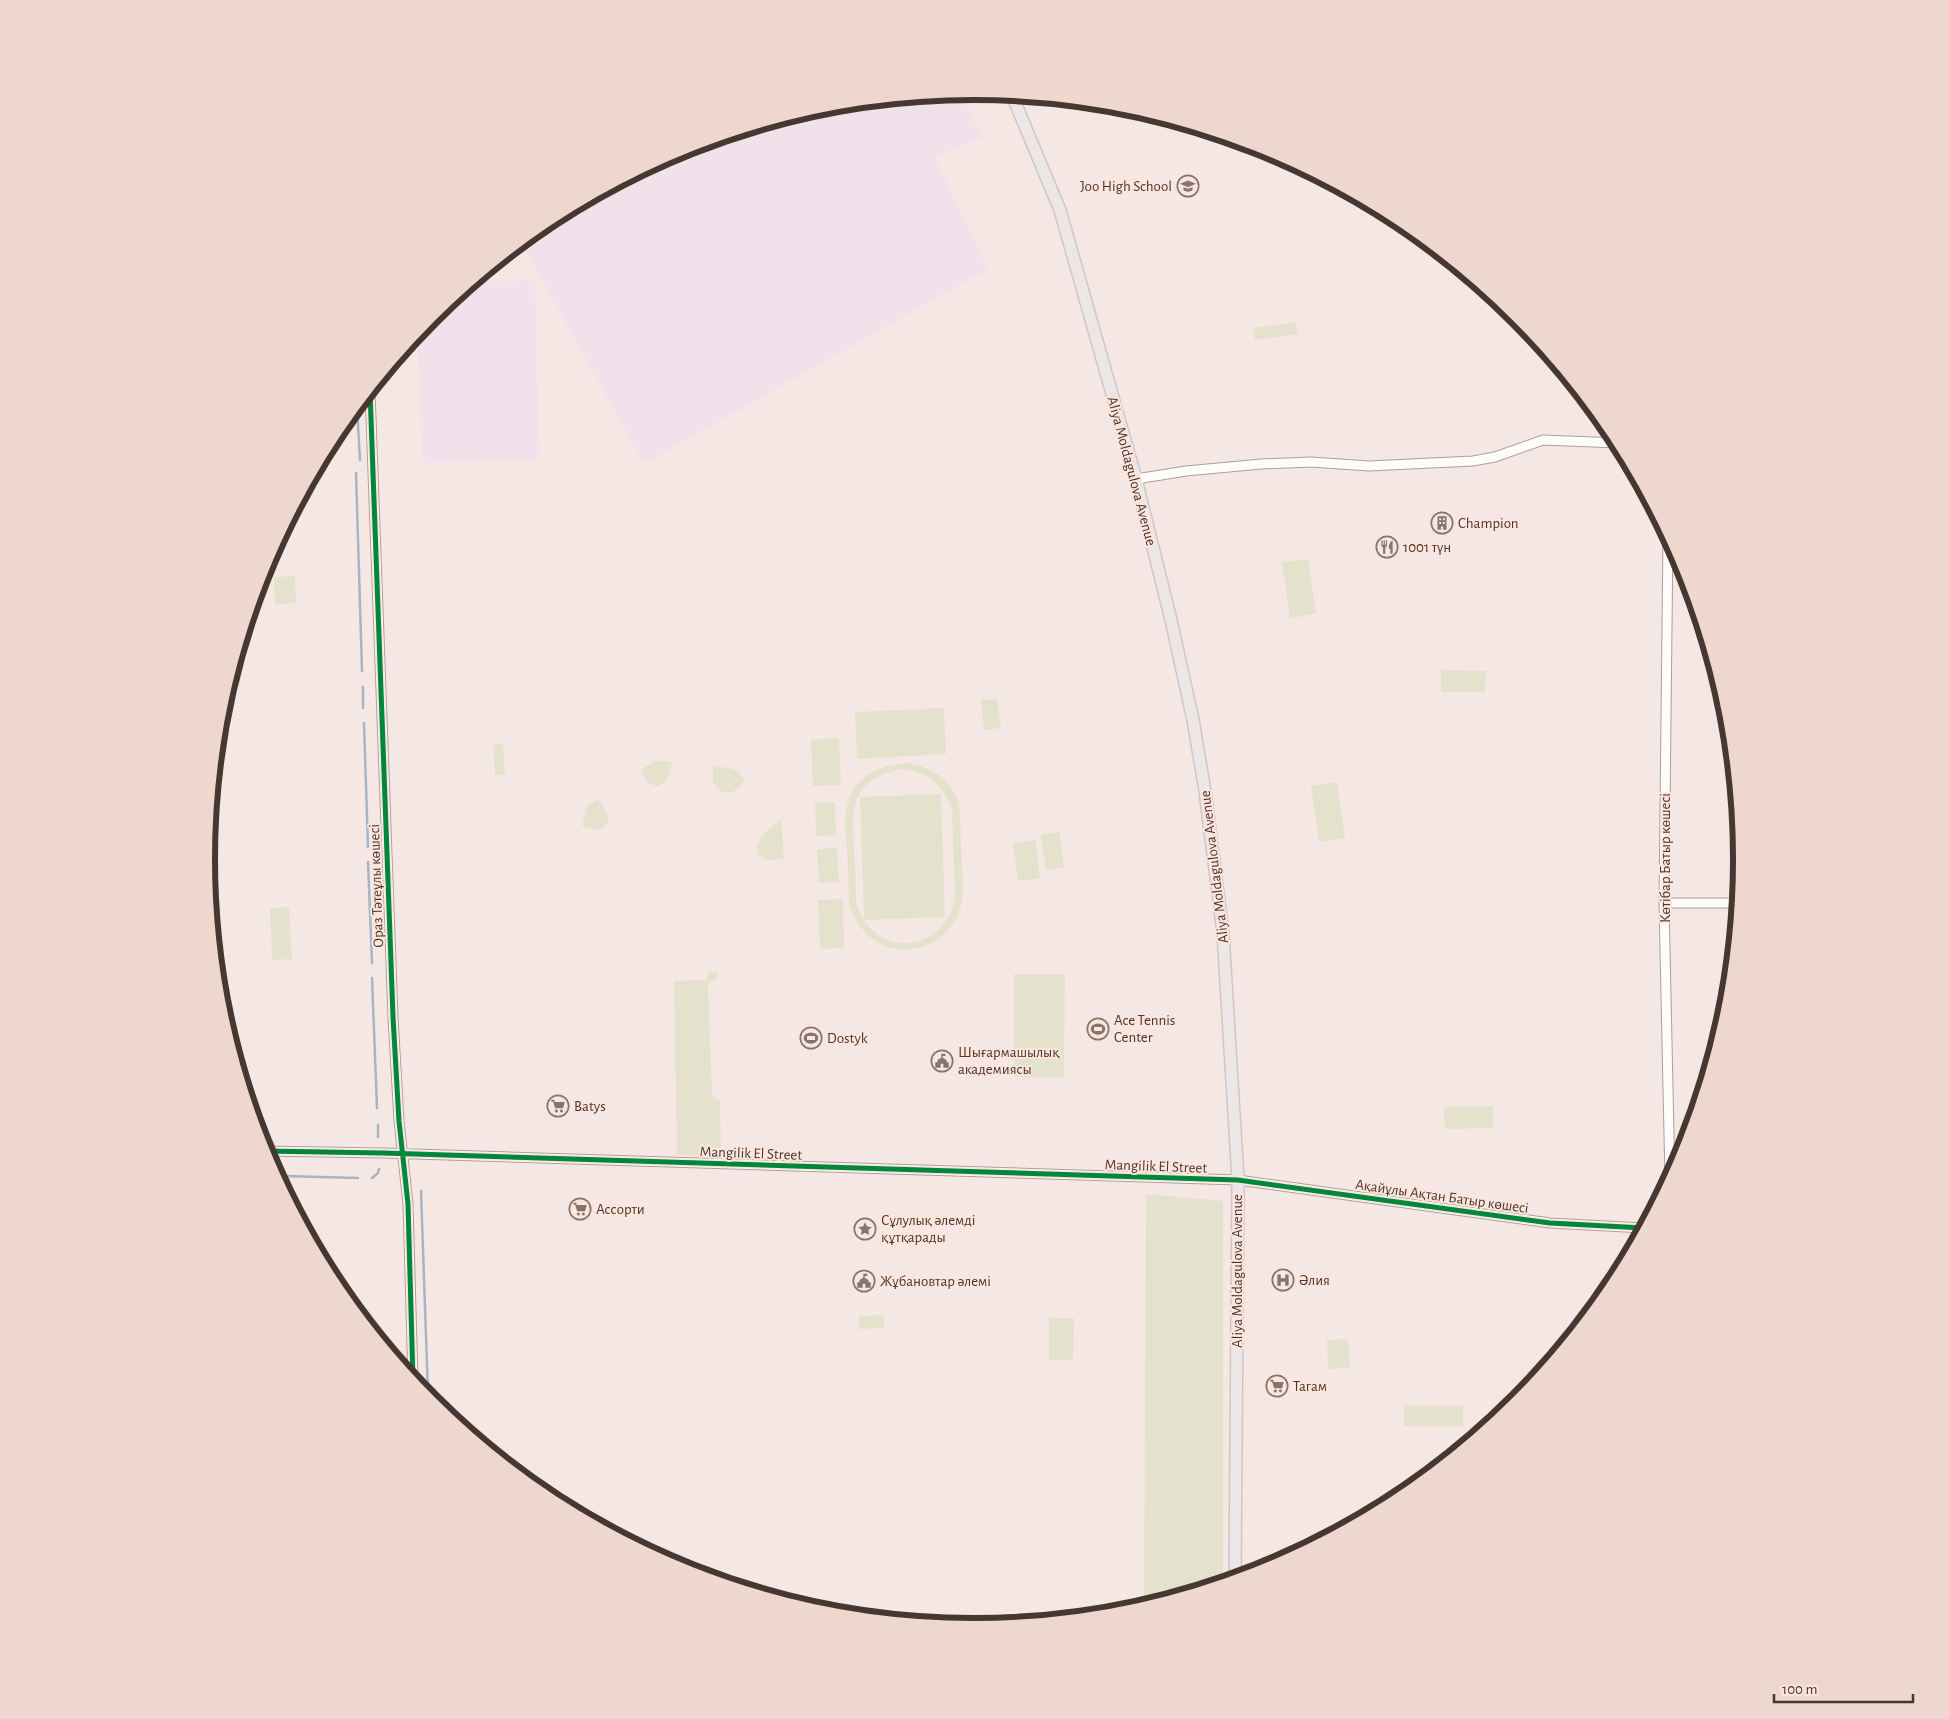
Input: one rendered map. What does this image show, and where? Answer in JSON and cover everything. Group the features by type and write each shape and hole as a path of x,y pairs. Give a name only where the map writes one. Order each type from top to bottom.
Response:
{"main road":[{"name":"Aliya Moldagulova Avenue","path":"1015,102 1060,210 1136,479 1185,684 1205,791 1222,933 1238,1180 1235,1573"}],"street":[{"name":"Ораз Тәтеұлы көшесі","path":"370,399 393,1017 402,1154 408,1204 413,1371"},
{"path":"1136,479 1186,471 1262,464 1311,462 1369,466 1473,461 1495,458 1543,440 1609,443"},
{"name":"Көтібар Батыр көшесі","path":"1668,551 1664,903 1670,1164"},
{"path":"1664,903 1732,902"},
{"name":"Mangilik El Street","path":"274,1151 1238,1180"},
{"name":"Ақайұлы Ақтан Батыр көшесі","path":"1238,1180 1550,1224 1637,1230"}],"shaded area":[{"path":"964,100 982,138 935,157 988,269 644,464 524,248 595,202 639,178 730,140 778,126 875,106"},
{"path":"535,280 539,459 423,463 417,343 437,322 482,282"},
{"path":"1296,322 1298,334 1255,340 1253,328"},
{"path":"1308,559 1316,614 1290,618 1282,562"},
{"path":"295,576 296,603 275,604 274,577"},
{"path":"1441,670 1486,671 1485,692 1441,692"},
{"path":"997,699 1001,728 984,730 981,700"},
{"path":"944,708 946,754 857,759 855,712"},
{"path":"839,738 841,785 813,786 811,740"},
{"path":"503,744 505,775 495,775 493,745"},
{"path":"655,761 672,762 670,774 664,783 657,786 648,783 640,770"},
{"path":"907,763 928,769 945,780 954,792 959,811 963,880 963,894 959,913 946,933 927,945 904,949 892,948 877,942 864,932 855,919 849,904 845,830 845,816 849,799 860,781 876,770","holes":["901,769 910,770 933,781 945,794 949,802 952,811 955,898 948,917 937,931 923,940 907,943 891,941 877,934 864,921 856,902 853,833 855,807 858,796 864,787 885,774"]},
{"path":"714,766 734,769 746,781 733,792 722,792 713,781"},
{"path":"1337,782 1345,838 1319,842 1311,786"},
{"path":"941,794 945,917 864,920 860,797"},
{"path":"598,799 607,813 609,820 607,824 598,829 582,826 587,806"},
{"path":"835,802 836,835 816,836 815,803"},
{"path":"781,819 784,859 765,860 758,855 758,844 764,834"},
{"path":"1059,832 1064,868 1046,870 1041,835"},
{"path":"1035,840 1040,878 1018,881 1013,843"},
{"path":"837,848 839,882 819,883 817,849"},
{"path":"843,899 844,948 820,949 818,900"},
{"path":"289,907 292,959 272,960 270,908"},
{"path":"708,972 717,972 718,977 708,984 712,1096 720,1101 721,1155 677,1155 674,981 707,980"},
{"path":"1014,974 1065,974 1064,1077 1014,1077"},
{"path":"1493,1106 1493,1128 1445,1129 1444,1107"},
{"path":"1146,1194 1223,1201 1223,1577 1144,1599"},
{"path":"884,1315 884,1328 859,1329 859,1316"},
{"path":"1049,1318 1074,1318 1073,1360 1049,1360"},
{"path":"1348,1339 1350,1368 1328,1369 1327,1340"},
{"path":"1404,1405 1463,1406 1463,1427 1404,1426"}],"waterway":[{"path":"358,417 360,460"},
{"path":"356,473 362,671"},
{"path":"363,687 363,708"},
{"path":"364,723 368,847"},
{"path":"368,862 372,963"},
{"path":"372,978 377,1108"},
{"path":"378,1125 378,1137"},
{"path":"372,1178 378,1173 379,1169"},
{"path":"285,1176 358,1178"},
{"path":"421,1191 428,1387"}],"cycle path":[{"path":"370,399 393,1017 399,1121 408,1204 413,1371"},
{"path":"274,1151 1238,1180 1550,1223 1638,1228"}],"place":[{"name":"Joo High School","path":"1188,186"},
{"name":"Champion","path":"1442,523"},
{"name":"1001 түн","path":"1387,547"},
{"name":"Ace Tennis Center","path":"1098,1029"},
{"name":"Dostyk","path":"811,1038"},
{"name":"Шығармашылық академиясы","path":"942,1061"},
{"name":"Batys","path":"558,1106"},
{"name":"Ассорти","path":"580,1209"},
{"name":"Сұлулық әлемді құтқарады","path":"865,1229"},
{"name":"Әлия","path":"1283,1280"},
{"name":"Жұбановтар әлемі","path":"864,1281"},
{"name":"Тагам","path":"1277,1386"}]}
